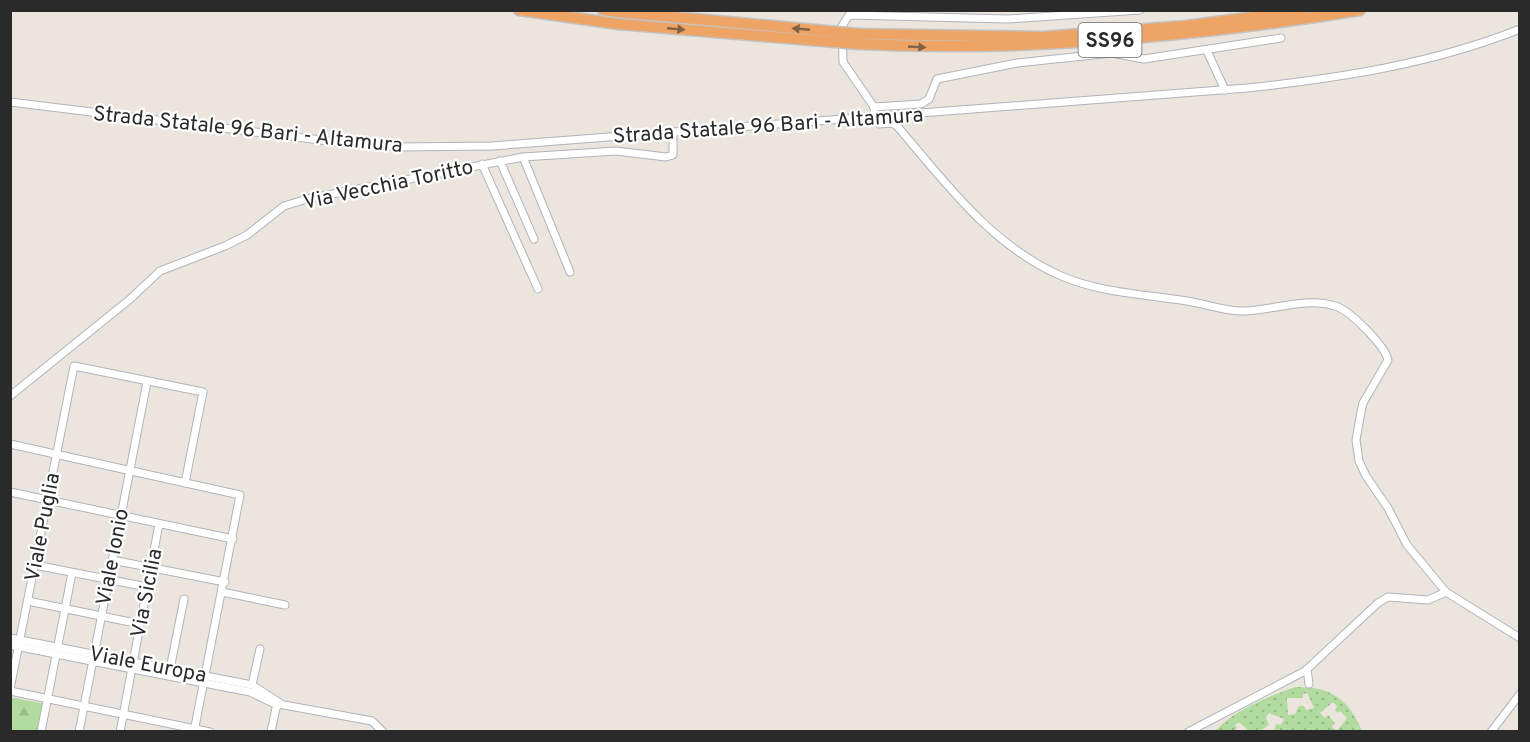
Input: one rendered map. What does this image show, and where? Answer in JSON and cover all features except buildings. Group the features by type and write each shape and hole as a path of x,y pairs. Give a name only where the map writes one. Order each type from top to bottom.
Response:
{"highway":[{"name":"SS96","path":"519,10 929,47 1090,42 1183,35 1360,10"},
{"name":"SS96","path":"603,10 618,18"},
{"name":"SS96","path":"859,39 1042,37 1186,26 1305,10"}],"street":[{"path":"1140,10 1008,15 849,15 842,26 843,62 874,107 872,117 879,124 892,123 897,126 982,223 1030,260 1058,275 1084,285 1190,301 1232,311 1323,304 1344,310 1380,345 1388,360 1363,403 1356,440 1359,462 1366,476 1388,508 1407,545 1446,592 1520,638"},
{"name":"Strada Statale 96 Bari - Altamura","path":"10,102 345,143 398,147 492,146 1225,90 1330,79 1392,68 1472,46 1520,29"},
{"path":"874,107 921,104 928,99 937,79 1017,63 1112,53 1144,59 1281,38"},
{"path":"1207,51 1225,90"},
{"name":"Via Vecchia Toritto","path":"10,396 129,300 160,271 247,235 284,206 307,199 523,157 616,151 666,157 673,155 673,132"},
{"path":"523,157 570,272"},
{"path":"500,161 534,239"},
{"path":"482,164 538,289"},
{"name":"Viale Puglia","path":"10,690 74,366 147,382"},
{"path":"147,382 202,392 185,483"},
{"name":"Viale Ionio","path":"79,732 147,382"},
{"path":"10,444 240,495 195,730"},
{"path":"10,492 233,539"},
{"name":"Via Sicilia","path":"120,732 159,524"},
{"path":"112,560 225,582"},
{"path":"34,565 147,587"},
{"path":"41,732 72,573"},
{"path":"222,592 285,605"},
{"path":"1188,732 1307,669 1378,603 1388,597 1428,600 1446,592"},
{"path":"170,669 184,599"},
{"path":"28,601 140,624"},
{"name":"Viale Europa","path":"10,638 20,643 93,657 133,661 252,686 280,703"},
{"name":"Viale Europa","path":"10,645 20,643"},
{"path":"252,686 260,648"},
{"name":"Viale Europa","path":"93,657 131,670 250,692 273,703 372,721 383,732"},
{"path":"1307,669 1309,684"},
{"path":"10,690 210,732"},
{"path":"1491,732 1520,694"},
{"path":"271,732 276,708 280,703"}],"green space":[{"path":"1296,687 1319,689 1337,697 1351,710 1362,731 1337,731 1274,731 1276,724 1281,725 1284,719 1269,713 1266,717 1269,725 1260,731 1249,731 1239,722 1235,725 1237,728 1234,731 1215,732 1240,711","holes":["1307,693 1314,708 1306,710 1304,706 1299,706 1295,714 1288,715 1287,698 1303,698 1303,694","1333,702 1337,706 1335,710 1338,713 1340,711 1347,718 1337,731 1332,727 1335,723 1328,715 1325,718 1320,713"]},
{"path":"10,697 46,704 40,731 11,731"}]}
